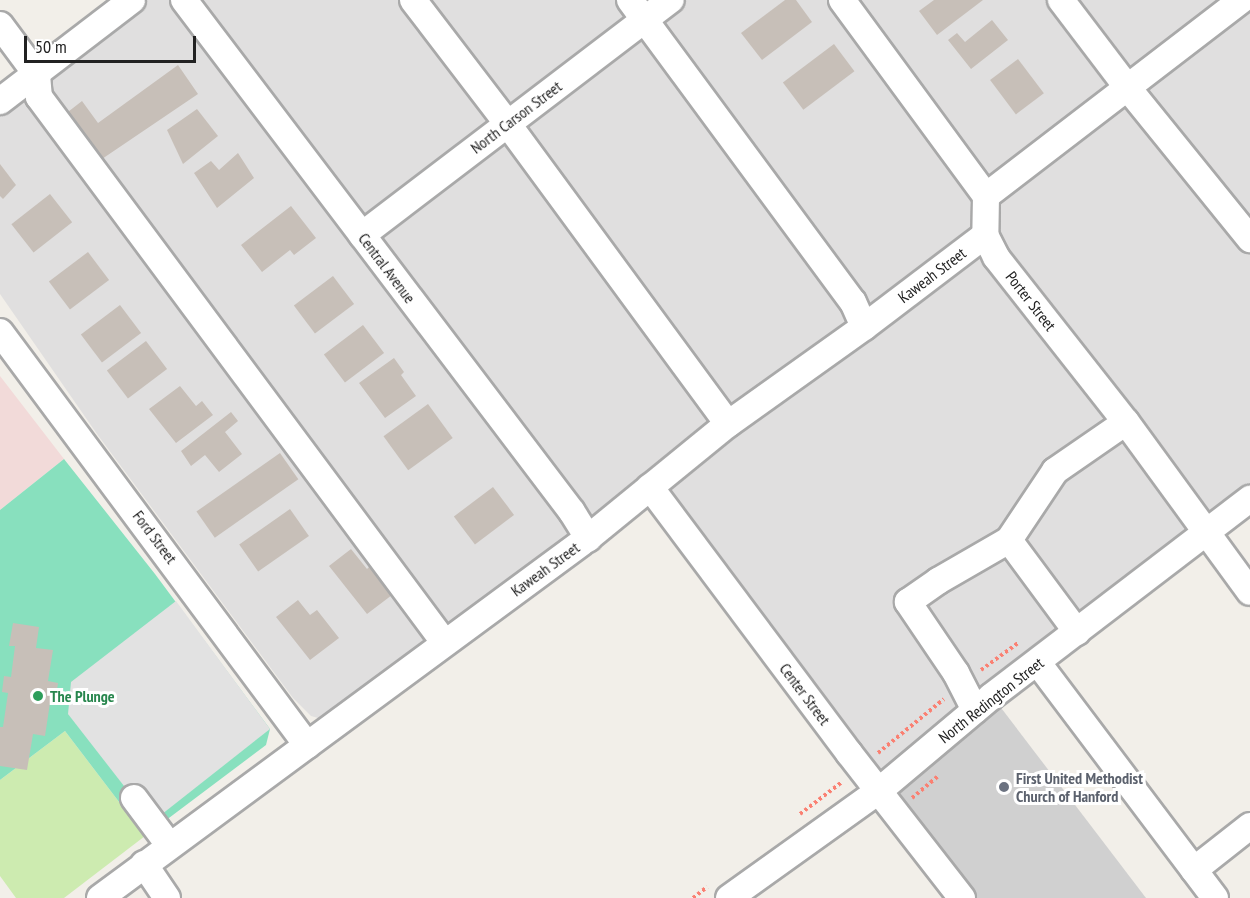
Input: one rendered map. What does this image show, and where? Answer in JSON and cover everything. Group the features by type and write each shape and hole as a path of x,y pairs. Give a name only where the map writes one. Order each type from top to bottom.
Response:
{"street":[{"path":"0,101 37,75 132,0"},
{"name":"Central Avenue","path":"183,0 572,512 588,538"},
{"path":"413,0 507,123 728,424"},
{"path":"630,0 853,302 864,327"},
{"name":"North Carson Street","path":"362,235 671,0"},
{"path":"842,0 986,195 985,235"},
{"path":"1061,0 1127,87 1250,239"},
{"path":"986,195 1241,0"},
{"path":"0,25 37,75 39,97 444,642"},
{"name":"Kaweah Street","path":"100,898 588,538 728,424 864,327 985,235"},
{"name":"Porter Street","path":"985,235 996,257 1126,422 1250,592"},
{"name":"Ford Street","path":"0,332 184,595 307,745"},
{"path":"975,710 956,673 908,602 938,581 1009,540 1055,471 1126,422"},
{"name":"Center Street","path":"650,487 849,753 962,898"},
{"name":"North Redington Street","path":"729,898 880,790 975,710 1250,499"},
{"path":"1009,540 1077,632"},
{"path":"1038,663 1215,898"},
{"path":"134,798 169,845"},
{"path":"1194,870 1250,826"},
{"path":"144,864 167,898"}],"shaded area":[{"path":"132,0 1250,0 1250,499 880,790 650,487 336,723 311,716 293,698 97,434 0,294 0,101"},
{"path":"0,376 64,459 0,510"},
{"path":"176,601 270,729 152,822 68,714 71,682"},
{"path":"992,696 1146,898 968,898 880,790"}],"green space":[{"path":"64,459 155,574 270,729 266,745 145,836 65,731 0,780 0,510"},
{"path":"65,731 145,836 64,898 16,898 0,876 0,780"}],"building":[{"path":"785,0 796,0 812,22 762,60 741,33"},
{"path":"934,0 983,0 937,35 919,11"},
{"path":"992,20 1008,40 971,69 948,40 957,33 965,42"},
{"path":"834,44 854,71 803,110 783,83"},
{"path":"1018,59 1044,93 1016,114 990,80"},
{"path":"178,65 198,94 99,161 64,115 82,101 98,123"},
{"path":"197,109 218,136 183,164 167,130"},
{"path":"238,153 254,178 217,208 194,173 211,161 219,170"},
{"path":"0,164 16,185 3,199 0,196"},
{"path":"50,194 72,222 34,253 11,224"},
{"path":"291,206 316,238 294,255 290,250 262,272 241,245"},
{"path":"88,252 109,280 70,309 49,281"},
{"path":"333,276 354,304 315,333 294,305"},
{"path":"120,305 141,333 102,362 81,334"},
{"path":"363,325 384,353 345,382 324,354"},
{"path":"146,341 167,369 128,398 107,370"},
{"path":"394,358 404,372 401,375 416,396 385,418 359,383"},
{"path":"180,386 196,406 202,401 213,415 176,443 149,409"},
{"path":"428,404 453,438 408,470 384,436"},
{"path":"231,412 238,421 225,432 242,454 219,472 205,455 191,466 181,451"},
{"path":"280,453 298,479 215,538 196,512"},
{"path":"493,487 514,515 475,544 454,516"},
{"path":"290,509 309,536 258,572 239,545"},
{"path":"351,549 367,569 370,566 392,595 367,614 329,566"},
{"path":"298,600 310,615 317,610 339,638 310,660 276,617"},
{"path":"13,623 39,627 36,648 53,650 48,681 58,683 55,704 50,703 45,736 33,734 27,770 0,766 0,727 3,727 8,693 2,692 4,676 11,677 15,646 9,646"}],"place":[{"name":"The Plunge","path":"38,696"},
{"name":"First United Methodist Church of Hanford","path":"1004,787"}]}
